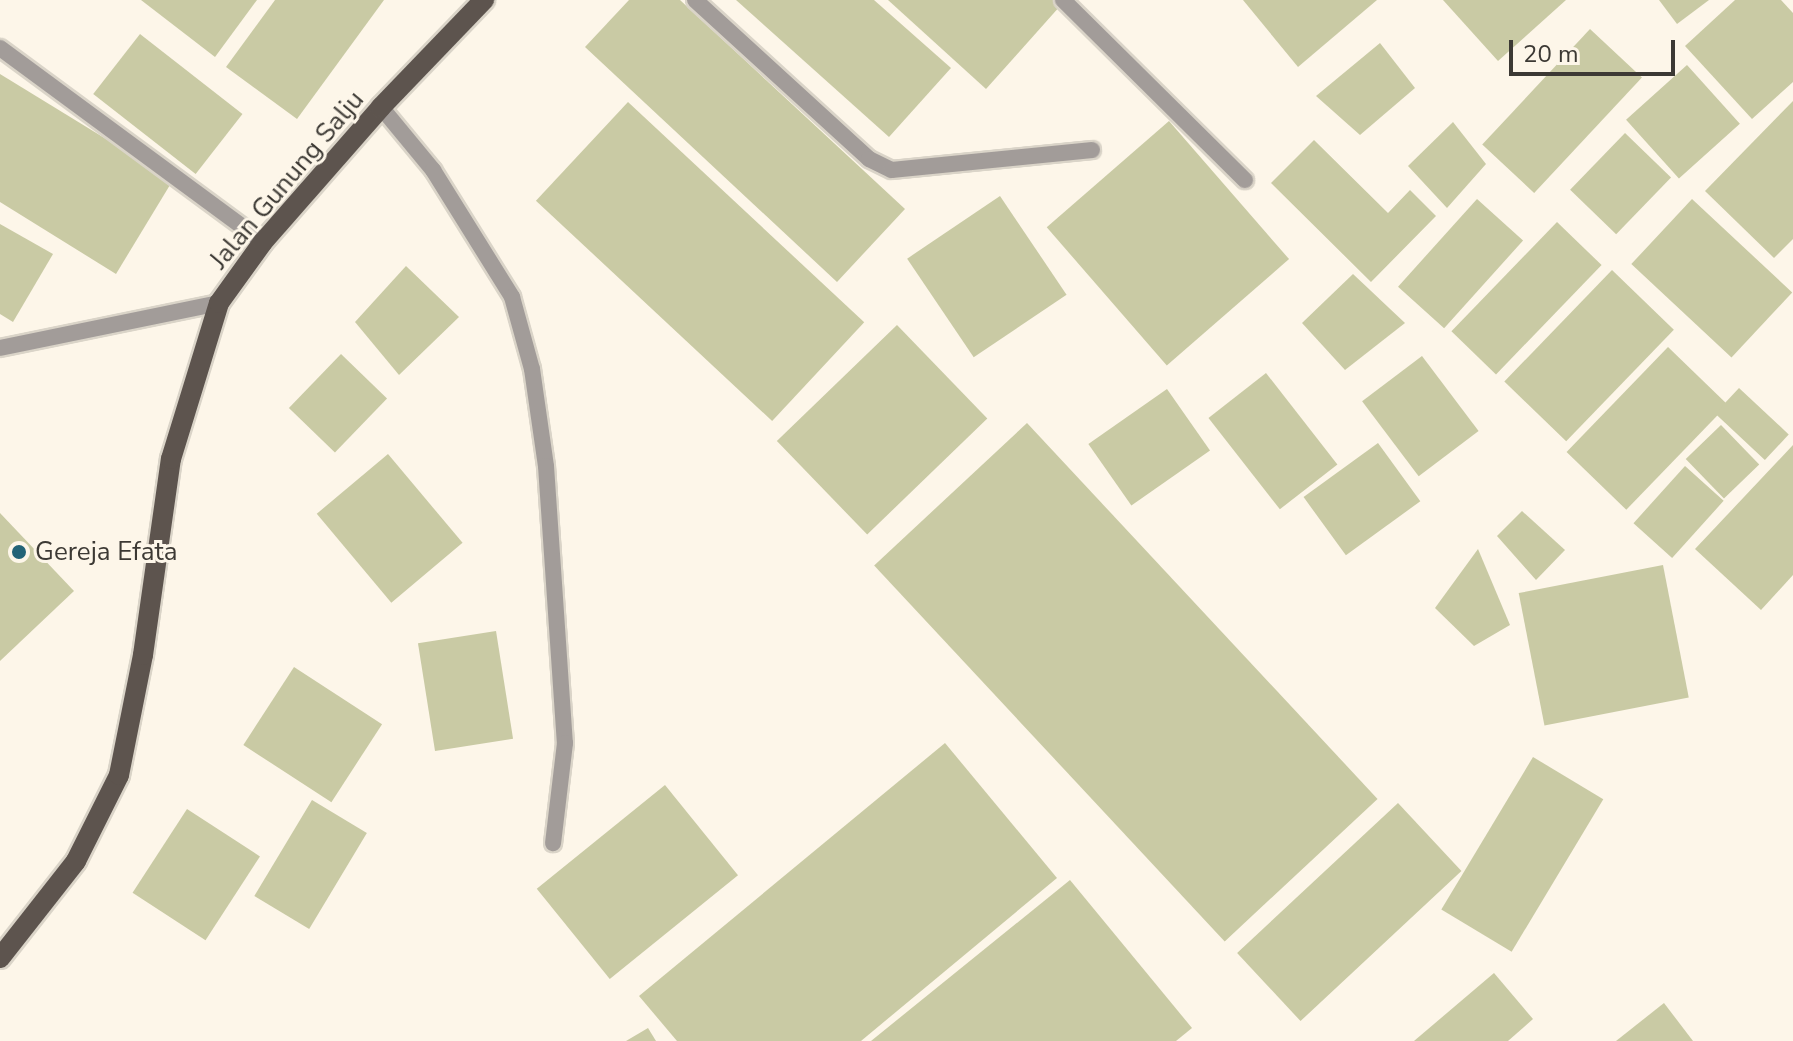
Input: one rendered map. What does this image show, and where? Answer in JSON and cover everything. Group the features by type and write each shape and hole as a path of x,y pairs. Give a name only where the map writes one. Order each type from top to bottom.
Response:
{"main road":[{"name":"Jalan Gunung Salju","path":"0,958 30,926 76,861 119,775 143,655 171,459 219,303 263,242 381,107 484,0"}],"street":[{"path":"695,0 869,159 892,170 1092,150"},
{"path":"1063,0 1245,180"},
{"path":"0,48 263,242"},
{"path":"381,107 433,170 505,284 532,369 546,466 565,743 553,843"},
{"path":"0,348 219,303"}],"building":[{"path":"141,0 257,0 215,57"},
{"path":"275,0 384,0 297,119 226,67"},
{"path":"629,0 680,0 905,209 837,282 585,47"},
{"path":"736,0 874,0 951,68 889,137"},
{"path":"888,0 1055,0 1061,5 986,89"},
{"path":"1243,0 1377,0 1298,67"},
{"path":"1443,0 1566,0 1498,61"},
{"path":"1659,0 1709,0 1677,24"},
{"path":"1735,0 1781,0 1793,13 1793,82 1752,119 1685,46"},
{"path":"1590,29 1642,77 1534,193 1482,145"},
{"path":"140,34 242,114 196,174 93,94"},
{"path":"1380,43 1415,88 1360,135 1316,96"},
{"path":"1687,65 1740,124 1679,179 1626,120"},
{"path":"0,74 173,180 116,274 0,202"},
{"path":"1793,101 1793,239 1774,258 1705,191"},
{"path":"628,102 864,322 772,421 536,201"},
{"path":"1169,121 1289,259 1167,365 1047,227"},
{"path":"1453,122 1486,164 1447,208 1408,166"},
{"path":"1625,133 1671,177 1616,234 1570,190"},
{"path":"1314,140 1388,213 1410,190 1436,216 1371,282 1271,183"},
{"path":"1000,196 1067,295 974,357 907,259"},
{"path":"1477,199 1523,240 1444,328 1398,287"},
{"path":"1692,199 1792,292 1731,358 1631,264"},
{"path":"1557,222 1602,265 1496,374 1451,331"},
{"path":"0,224 53,254 13,322 0,314"},
{"path":"406,266 459,317 399,375 355,322"},
{"path":"1612,270 1674,330 1566,441 1504,381"},
{"path":"1353,274 1405,323 1345,370 1302,323"},
{"path":"897,325 987,419 867,535 777,441"},
{"path":"1668,347 1728,405 1626,510 1567,452"},
{"path":"341,354 387,398 335,452 289,408"},
{"path":"1422,356 1479,431 1419,476 1362,401"},
{"path":"1266,373 1337,464 1280,509 1208,418"},
{"path":"1739,388 1789,434 1765,460 1715,414"},
{"path":"1167,389 1210,450 1131,505 1088,444"},
{"path":"1027,423 1378,799 1225,941 874,566"},
{"path":"1721,425 1759,465 1724,499 1686,459"},
{"path":"1378,443 1420,501 1346,555 1304,497"},
{"path":"1793,445 1793,575 1761,610 1695,549"},
{"path":"388,454 463,543 391,603 317,514"},
{"path":"1685,466 1724,501 1672,558 1633,523"},
{"path":"1522,511 1565,550 1536,580 1497,536"},
{"name":"Gereja Efata","path":"0,513 74,591 0,661"},
{"path":"1478,549 1510,625 1474,646 1435,608"},
{"path":"1663,565 1689,698 1544,726 1519,593"},
{"path":"496,631 513,739 435,751 418,643"},
{"path":"294,667 382,724 331,802 243,745"},
{"path":"945,743 1057,878 861,1041 677,1041 639,996"},
{"path":"1533,757 1603,799 1512,952 1441,910"},
{"path":"665,785 738,875 610,979 537,889"},
{"path":"312,800 367,833 309,929 254,896"},
{"path":"1398,803 1461,871 1301,1021 1237,953"},
{"path":"187,809 260,856 206,940 133,893"},
{"path":"1070,880 1192,1028 1176,1041 871,1041"},
{"path":"1494,973 1533,1019 1508,1041 1414,1041"},
{"path":"1664,1003 1693,1041 1616,1041"},
{"path":"648,1028 656,1041 626,1041"}],"place":[{"name":"Gereja Efata","path":"19,552"}]}
